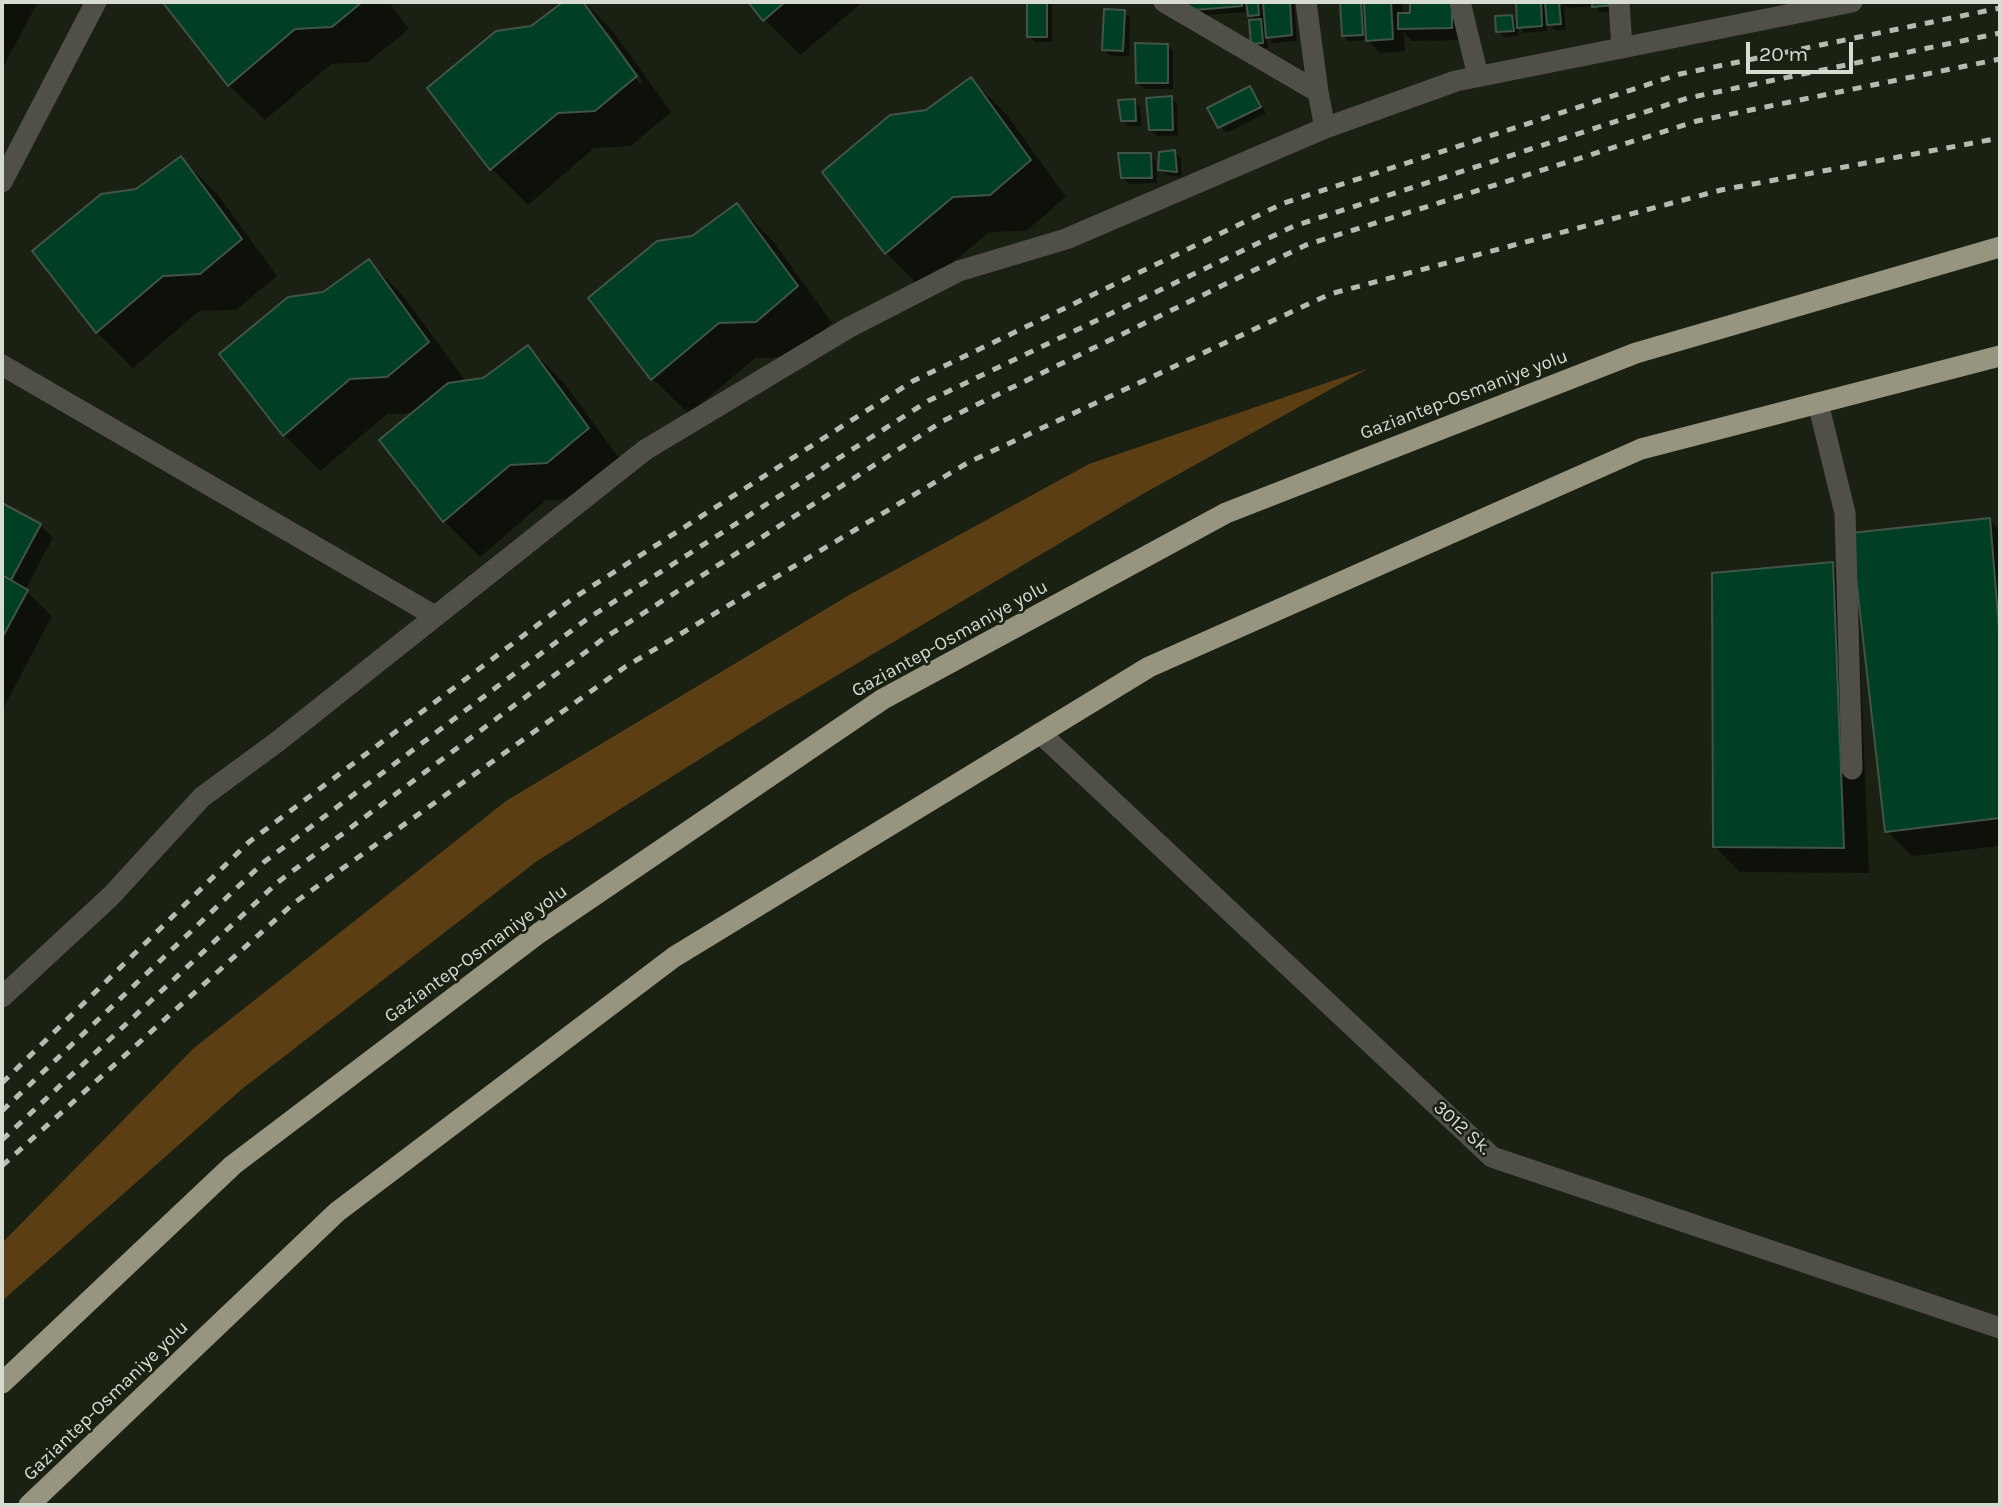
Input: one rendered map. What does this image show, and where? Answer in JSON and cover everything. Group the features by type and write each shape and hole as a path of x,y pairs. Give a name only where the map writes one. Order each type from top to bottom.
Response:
{"highway":[{"name":"Gaziantep-Osmaniye yolu","path":"2,1383 233,1165 539,933 883,699 1226,513 1636,353 2000,247"},
{"name":"Gaziantep-Osmaniye yolu","path":"29,1505 337,1212 674,957 1149,667 1641,449 2000,356"}],"street":[{"path":"2,183 96,2"},
{"path":"1164,2 1318,92"},
{"path":"1306,2 1325,128"},
{"path":"1460,2 1478,76"},
{"path":"1619,2 1622,48"},
{"path":"2,998 111,895 202,797 277,742 645,450 848,328 959,271 1066,239 1325,128 1456,81 1622,48 1777,9 1852,2"},
{"path":"2,365 435,616"},
{"path":"1818,403 1845,513 1852,769"},
{"name":"3012 Sk.","path":"1040,733 1492,1157 2000,1328"}],"shaded area":[{"path":"1367,369 1141,495 772,714 537,861 242,1089 2,1301 2,1243 194,1048 506,801 851,594 1089,464"}],"building":[{"path":"362,2 332,27 295,29 228,86 164,4"},
{"path":"563,2 583,2 637,76 595,111 558,113 490,170 427,88 496,31 531,26"},
{"path":"748,2 785,2 763,21"},
{"path":"1027,2 1047,2 1047,37 1027,37"},
{"path":"1182,2 1242,2 1242,6 1183,11"},
{"path":"1246,2 1258,2 1259,15 1248,16"},
{"path":"1263,2 1290,2 1292,35 1266,38"},
{"path":"1340,2 1361,2 1363,35 1342,36"},
{"path":"1364,2 1391,2 1393,39 1366,41"},
{"path":"1410,2 1452,2 1452,28 1398,29 1398,13 1410,13"},
{"path":"1516,2 1541,2 1542,26 1517,28"},
{"path":"1545,2 1559,2 1561,24 1547,25"},
{"path":"1592,2 1615,2 1615,5 1592,7"},
{"path":"1104,9 1125,10 1123,51 1102,50"},
{"path":"1512,15 1514,31 1496,32 1495,16"},
{"path":"1261,19 1263,43 1251,44 1249,20"},
{"path":"1135,43 1168,44 1168,83 1136,83"},
{"path":"971,77 1031,160 990,195 953,197 885,254 822,172 890,115 926,110"},
{"path":"1250,86 1261,107 1218,128 1207,108"},
{"path":"1172,96 1173,130 1149,130 1146,98"},
{"path":"1135,99 1136,121 1121,121 1118,100"},
{"path":"1175,150 1177,172 1158,170 1159,152"},
{"path":"1118,153 1151,153 1152,178 1121,178"},
{"path":"181,156 242,239 200,274 163,276 96,333 32,251 101,194 136,189"},
{"path":"737,203 798,286 756,322 719,323 651,380 588,298 657,241 692,236"},
{"path":"369,259 429,342 387,377 350,379 283,436 219,354 288,297 323,292"},
{"path":"528,345 589,428 547,463 510,465 443,522 379,440 448,383 483,378"},
{"path":"2,503 41,524 11,580 2,575"},
{"path":"1990,518 2000,641 2000,818 1885,832 1851,533"},
{"path":"1833,562 1844,848 1713,847 1712,573"},
{"path":"2,575 28,590 2,638"}],"railway":[{"path":"2,1083 249,842 572,599 913,381 1284,203 1680,74 2000,8"},
{"path":"2,1111 264,862 587,619 928,401 1294,226 1688,98 2000,33"},
{"path":"2,1140 278,882 603,639 943,421 1306,245 1697,121 2000,59"},
{"path":"2,1166 294,903 625,667 969,462 1330,294 1721,190 2000,138"}]}
